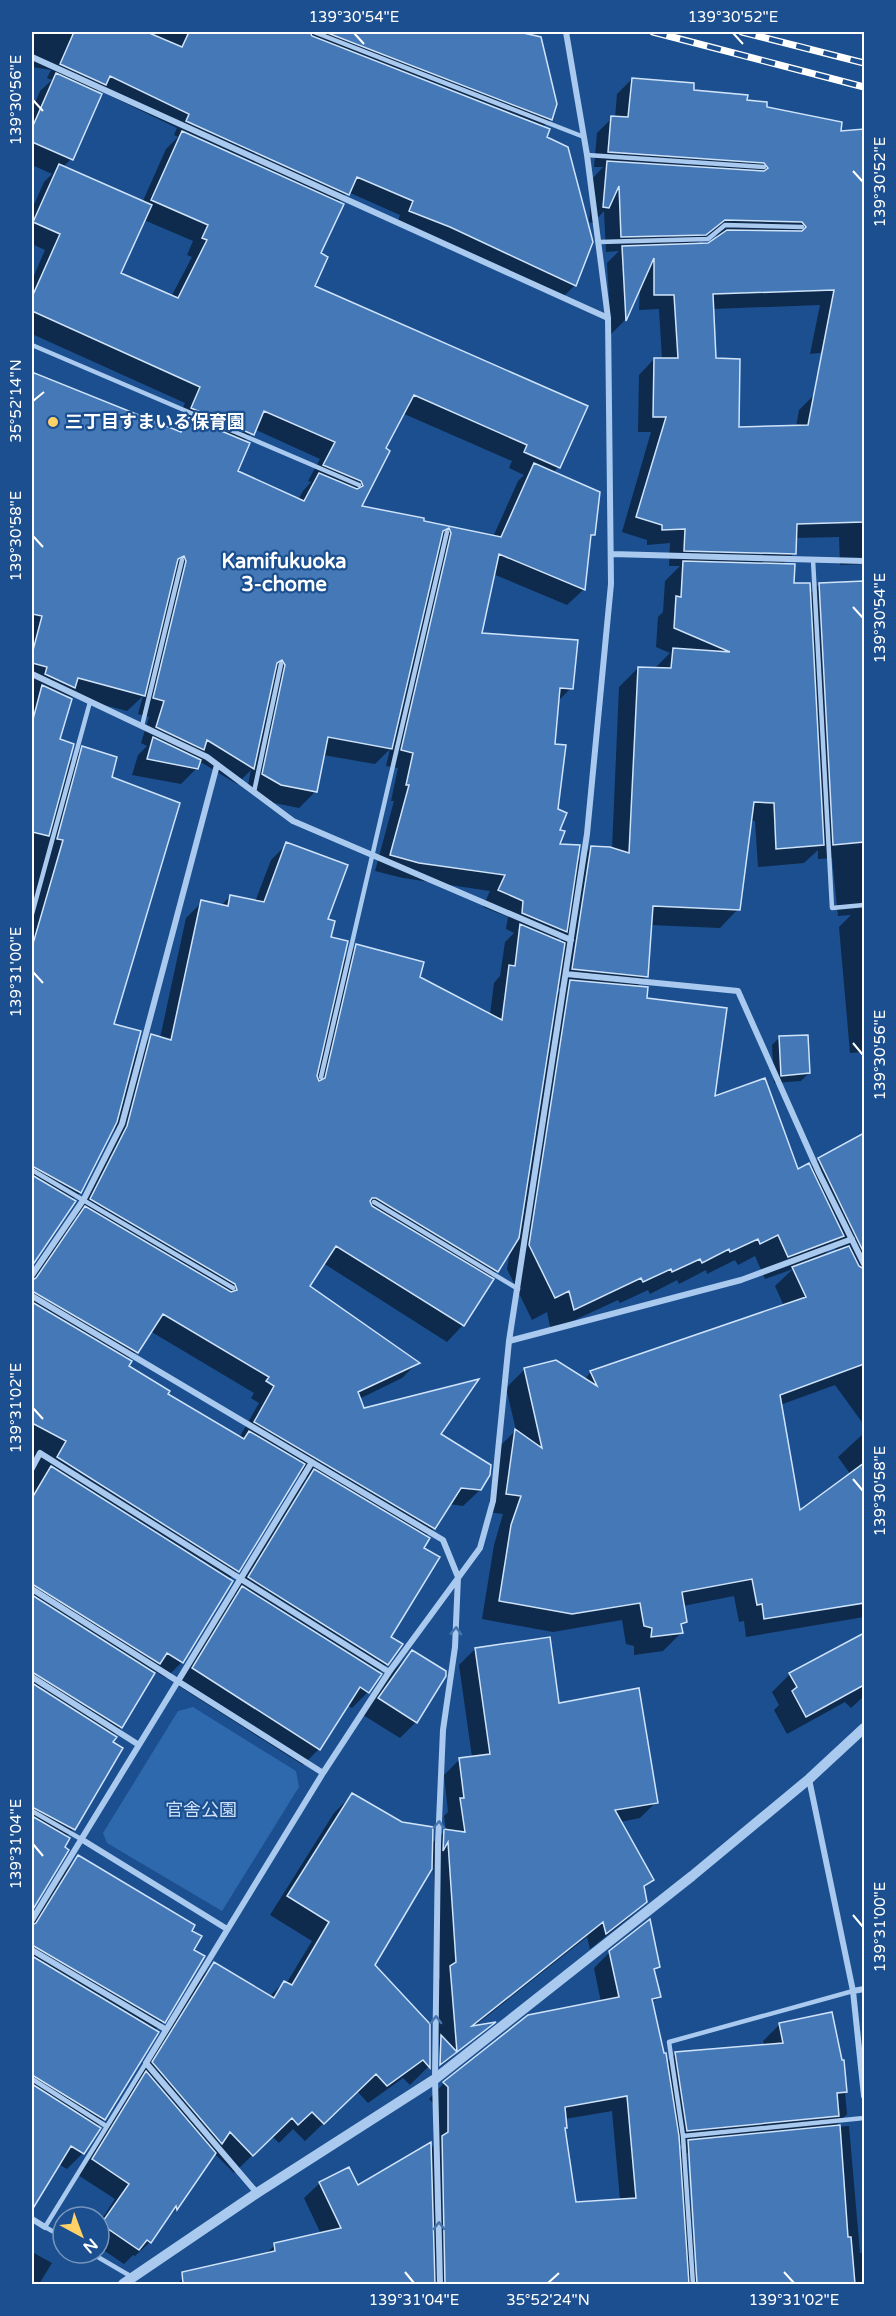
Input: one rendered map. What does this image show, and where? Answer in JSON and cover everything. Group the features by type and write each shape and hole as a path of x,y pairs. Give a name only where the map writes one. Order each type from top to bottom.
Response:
{"street":[{"path":"257,2193 146,2063 323,1773 389,1672 480,1548 493,1501 509,1341 587,834 611,584 608,318 587,154 566,32"},
{"path":"32,57 608,318"},
{"path":"612,554 864,561"},
{"path":"32,674 207,757 293,821 571,940"},
{"path":"32,1275 84,1199 123,1124 217,765"},
{"path":"566,974 738,991 819,1173 864,1264"},
{"path":"509,1341 741,1280 852,1239"},
{"path":"32,1296 443,1540 458,1577 455,1647 444,1730 441,1787 435,2079 440,2284"},
{"path":"32,1468 40,1453 389,1672"},
{"path":"32,1920 312,1462"},
{"path":"32,1589 323,1773"},
{"path":"32,1677 139,1744"},
{"path":"123,2284 257,2193 435,2079 692,1876 809,1779 864,1728"},
{"path":"809,1779 853,1991 864,2096"},
{"path":"81,1839 227,1929"},
{"path":"32,1950 165,2029"},
{"path":"853,1991 864,1989"},
{"path":"32,2218 45,2227"}],"lane":[{"path":"314,32 584,137"},
{"path":"587,154 764,167"},
{"path":"599,242 708,239 725,225 802,227"},
{"path":"32,345 359,485"},
{"path":"321,1077 447,532"},
{"path":"142,726 182,560"},
{"path":"813,560 832,908 864,905"},
{"path":"254,792 281,664"},
{"path":"32,914 90,702"},
{"path":"32,1170 233,1288"},
{"path":"374,1202 518,1289"},
{"path":"32,1811 81,1839"},
{"path":"693,2284 683,2136 669,2042 853,1991"},
{"path":"51,2230 45,2227 146,2063"},
{"path":"32,2079 106,2126"},
{"path":"683,2136 864,2118"},
{"path":"111,2265 132,2277"}],"green space":[{"name":"官舎公園","path":"193,1707 296,1771 299,1787 222,1911 107,1843 103,1833 178,1711"}],"building":[{"path":"74,32 147,32 182,47 189,32 310,32 312,36 550,129 547,137 568,147 593,242 576,286 450,227 409,211 413,201 357,177 349,195 186,121 189,114 110,76 106,85 60,64"},
{"path":"325,32 519,32 541,37 557,104 552,120"},
{"path":"56,73 102,94 73,160 32,142 32,128"},
{"path":"632,78 694,83 694,90 748,95 747,100 767,102 767,107 842,122 841,131 864,129 864,522 797,524 796,554 684,551 685,529 662,530 662,525 636,517 666,417 653,417 654,358 678,358 674,295 654,295 654,258 626,321 622,246 708,243 727,230 802,231 806,227 802,222 725,220 706,235 621,237 619,186 609,208 603,207 607,161 764,171 768,168 764,163 608,152 611,116 628,117","holes":["834,290 808,425 739,427 740,359 716,358 713,294"]},
{"path":"182,131 344,204 321,253 328,257 315,286 588,406 560,468 524,452 527,445 414,395 386,448 390,451 362,506 501,537 534,463 600,492 595,535 591,535 585,590 499,554 482,633 578,640 573,689 560,688 555,744 566,745 558,809 567,813 560,830 565,831 560,844 580,845 567,932 522,913 523,901 498,890 505,875 419,863 390,855 409,785 406,785 413,753 401,750 451,533 449,528 443,531 392,749 328,737 317,792 281,785 262,774 285,665 282,660 277,663 254,769 207,740 204,750 156,727 164,701 153,698 186,561 184,556 178,559 145,696 78,678 75,688 45,674 47,667 32,663 32,654 42,616 32,614 32,372 181,432 188,417 250,443 238,471 304,501 319,473 357,489 363,486 361,481 323,465 335,442 264,411 254,435 191,408 200,387 32,311 32,297 60,234 33,222 59,164 152,205 121,273 178,298 207,240 202,238 208,225 151,200"},
{"path":"683,561 795,564 794,583 810,583 824,845 776,849 774,803 754,802 740,910 653,906 648,977 572,969 591,846 610,847 629,853 638,667 671,668 673,648 730,652 674,628 676,596 681,597"},
{"path":"864,581 864,842 833,845 819,583"},
{"path":"42,685 72,699 60,739 74,744 49,836 32,832 32,723"},
{"path":"153,737 201,760 198,769 147,759"},
{"path":"82,746 117,757 112,777 180,803 114,1024 141,1031 117,1122 81,1193 32,1166 32,947 63,840 57,839"},
{"path":"286,842 348,865 328,919 335,921 331,937 348,941 317,1076 319,1081 325,1078 356,944 424,962 420,977 502,1020 509,965 515,966 520,924 565,943 519,1238 498,1272 376,1198 370,1201 372,1206 494,1279 464,1326 336,1246 310,1286 420,1363 358,1392 364,1408 479,1379 441,1434 491,1465 490,1475 481,1490 461,1488 435,1529 254,1422 274,1386 266,1381 269,1377 163,1314 138,1353 32,1291 32,1280 36,1278 85,1206 231,1292 237,1290 235,1284 90,1199 127,1126 151,1034 171,1040 201,900 228,906 230,895 264,902"},
{"path":"570,980 648,987 647,998 727,1008 715,1096 765,1078 798,1169 809,1163 844,1236 788,1257 778,1235 760,1244 758,1239 730,1252 729,1249 702,1263 700,1259 643,1282 641,1278 574,1310 569,1291 555,1298 529,1245"},
{"path":"808,1035 810,1073 781,1076 779,1036"},
{"path":"864,1133 864,1253 818,1158"},
{"path":"32,1175 76,1201 32,1266"},
{"path":"849,1246 859,1266 864,1269 864,1364 780,1395 800,1510 864,1463 864,1603 764,1619 762,1604 757,1605 752,1579 682,1592 687,1622 681,1624 683,1633 651,1637 652,1628 644,1626 640,1603 572,1614 499,1601 511,1525 521,1496 506,1494 515,1429 542,1448 524,1368 556,1360 597,1386 590,1371 806,1297 792,1267"},
{"path":"32,1302 132,1361 129,1366 170,1391 168,1394 244,1439 249,1431 305,1464 239,1572 57,1457 66,1441 32,1423"},
{"path":"51,1466 233,1581 183,1663 167,1653 160,1664 32,1584 32,1498"},
{"path":"314,1469 430,1538 424,1548 440,1557 391,1637 403,1644 388,1665 248,1577"},
{"path":"242,1586 382,1674 369,1693 360,1687 320,1750 192,1668"},
{"path":"32,1595 155,1673 122,1728 32,1672"},
{"path":"864,1633 864,1685 806,1717 792,1691 797,1687 789,1673"},
{"path":"550,1637 559,1703 639,1688 658,1803 615,1810 654,1880 644,1886 647,1902 606,1934 603,1922 472,2026 496,2022 457,2052 450,1966 456,1962 448,1842 443,1851 444,1829 465,1832 460,1798 464,1798 459,1758 490,1754 475,1648"},
{"path":"412,1650 446,1671 446,1676 417,1723 378,1698"},
{"path":"32,1683 117,1737 113,1742 123,1748 75,1830 32,1807"},
{"path":"352,1793 402,1822 433,1827 432,1869 375,1965 430,2024 430,2068 423,2060 387,2086 376,2074 324,2124 312,2112 298,2125 292,2118 253,2156 230,2132 222,2144 152,2062 214,1962 274,1998 284,1981 292,1985 329,1922 287,1896"},
{"path":"32,1816 70,1838 65,1847 69,1850 32,1911"},
{"path":"78,1855 195,1925 192,1931 202,1936 194,1950 205,1956 165,2023 32,1945 32,1925 36,1923"},
{"path":"650,1919 660,1967 654,1969 661,1997 652,1999 664,2053 666,2053 679,2136 689,2284 445,2284 442,2136 448,2132 448,2087 443,2082 528,2015 619,1997 609,1951","holes":["627,2096 636,2198 576,2202 565,2128 567,2128 565,2107"]},
{"path":"32,1956 159,2032 105,2120 32,2075"},
{"path":"832,2012 842,2060 844,2060 847,2092 837,2093 839,2116 687,2131 675,2052 783,2043 779,2023"},
{"path":"441,2035 457,2052 440,2065"},
{"path":"146,2071 216,2153 151,2243 147,2240 139,2250 111,2231 111,2210 129,2184 92,2159"},
{"path":"32,2084 101,2128 84,2154 71,2146 32,2210"},
{"path":"840,2125 848,2237 851,2237 855,2284 697,2284 688,2140"},
{"path":"431,2142 435,2284 183,2284 182,2272 275,2251 274,2243 341,2228 319,2182 349,2167 358,2185"}],"railway":[{"path":"653,32 864,87"},
{"path":"742,32 864,63"}],"place":[{"name":"三丁目すまいる保育園","path":"53,422"}],"district":[{"name":"Kamifukuoka 3-chome","path":"284,572"}]}
